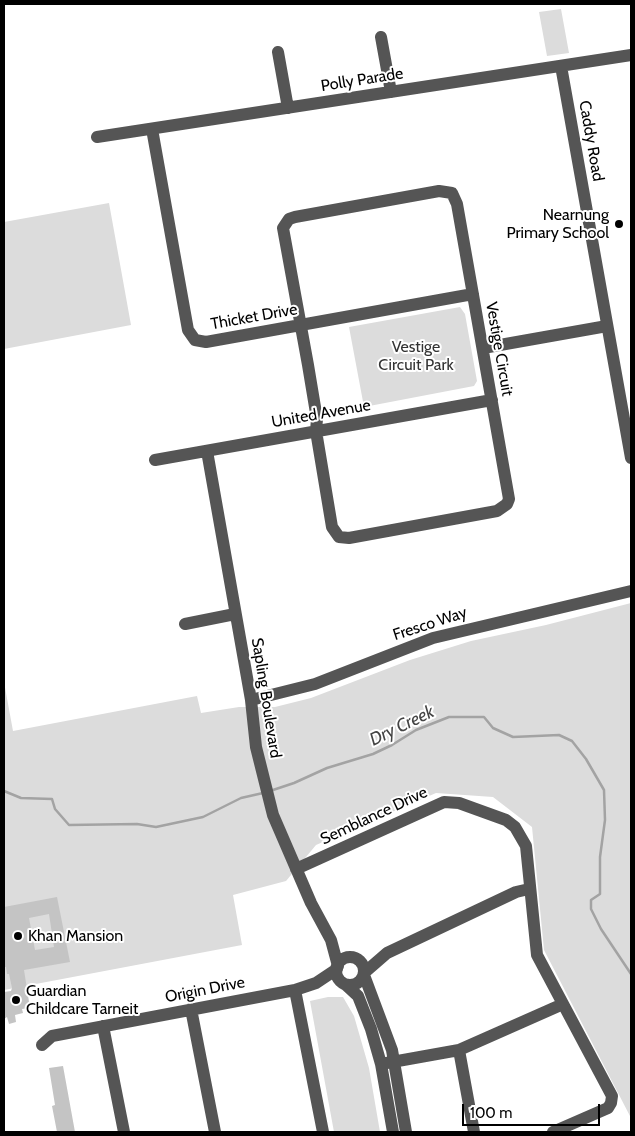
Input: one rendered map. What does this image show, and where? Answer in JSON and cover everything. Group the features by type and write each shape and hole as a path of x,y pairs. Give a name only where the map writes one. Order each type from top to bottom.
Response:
{"street":[{"path":"381,37 391,92"},
{"path":"278,52 288,108"},
{"name":"Polly Parade","path":"98,137 631,55"},
{"name":"Caddy Road","path":"561,66 631,458"},
{"name":"Thicket Drive","path":"152,128 190,335 195,340 206,342 473,294"},
{"name":"Vestige Circuit","path":"299,325 283,235 283,228 289,219 439,191 452,193 457,204 509,494 507,504 497,511 379,534 339,537 334,531 316,431"},
{"path":"299,325 317,419 316,431"},
{"path":"483,348 607,326"},
{"name":"United Avenue","path":"155,460 492,400"},
{"name":"Sapling Boulevard","path":"207,450 261,766 273,816 296,869 331,940 337,968"},
{"name":"Fresco Way","path":"251,700 315,684 433,638 629,590"},
{"path":"185,624 235,614"},
{"name":"Semblance Drive","path":"296,869 439,804 452,801 506,820 518,830 526,846 536,955 612,1099 610,1106 605,1110 553,1132"},
{"path":"406,1132 388,1062 360,1001 339,979 337,968 344,959 356,959 388,953 516,892 529,889"},
{"name":"Sapling Boulevard","path":"331,940 356,959"},
{"path":"344,984 357,984 364,974 388,953"},
{"path":"356,959 362,964 384,1026 393,1132"},
{"name":"Origin Drive","path":"42,1045 52,1036 295,990 316,983 337,968"},
{"name":"Origin Drive","path":"316,983 344,984"},
{"path":"295,990 323,1132"},
{"path":"388,1062 459,1050 563,1004"},
{"path":"192,1009 215,1132"},
{"path":"103,1026 124,1132"},
{"path":"459,1050 474,1132"}],"green space":[{"path":"561,9 569,53 547,56 539,12"},
{"path":"109,203 131,325 4,349 4,222"},
{"name":"Vestige Circuit Park","path":"460,307 465,314 477,381 474,386 364,407 349,327"},
{"path":"631,603 631,1118 544,950 532,827 493,797 436,793 316,845 286,881 233,895 242,945 4,990 4,682 13,731 197,696 201,713 239,707 275,707 311,698 410,660 471,641 546,625"},
{"path":"328,997 343,997 354,1016 369,1068 380,1132 334,1132 310,1001"}],"building":[{"name":"Khan Mansion","path":"57,897 70,962 24,970 30,1008 22,1009 23,1013 15,1015 16,1022 9,1024 7,1017 4,1019 4,992 11,991 12,988 9,974 7,974 6,967 4,967 4,907","holes":["49,914 54,947 35,950 29,918"]},
{"path":"63,1066 75,1132 57,1132 52,1106 55,1105 49,1068"}],"waterway":[{"name":"Dry Creek","path":"270,791 294,783 327,768 373,754 416,730 449,717 484,717 493,728 513,737 559,735 572,741 586,759 604,790 605,820 600,857 600,894 591,900 591,909 601,929 631,974"},
{"name":"Dry Creek","path":"4,791 21,798 52,799 55,809 69,825 137,824 156,827 203,817 241,798 263,793"}],"place":[{"name":"Nearnung Primary School","path":"619,224"},
{"name":"Khan Mansion","path":"18,936"},
{"name":"Guardian Childcare Tarneit","path":"16,1000"}]}
